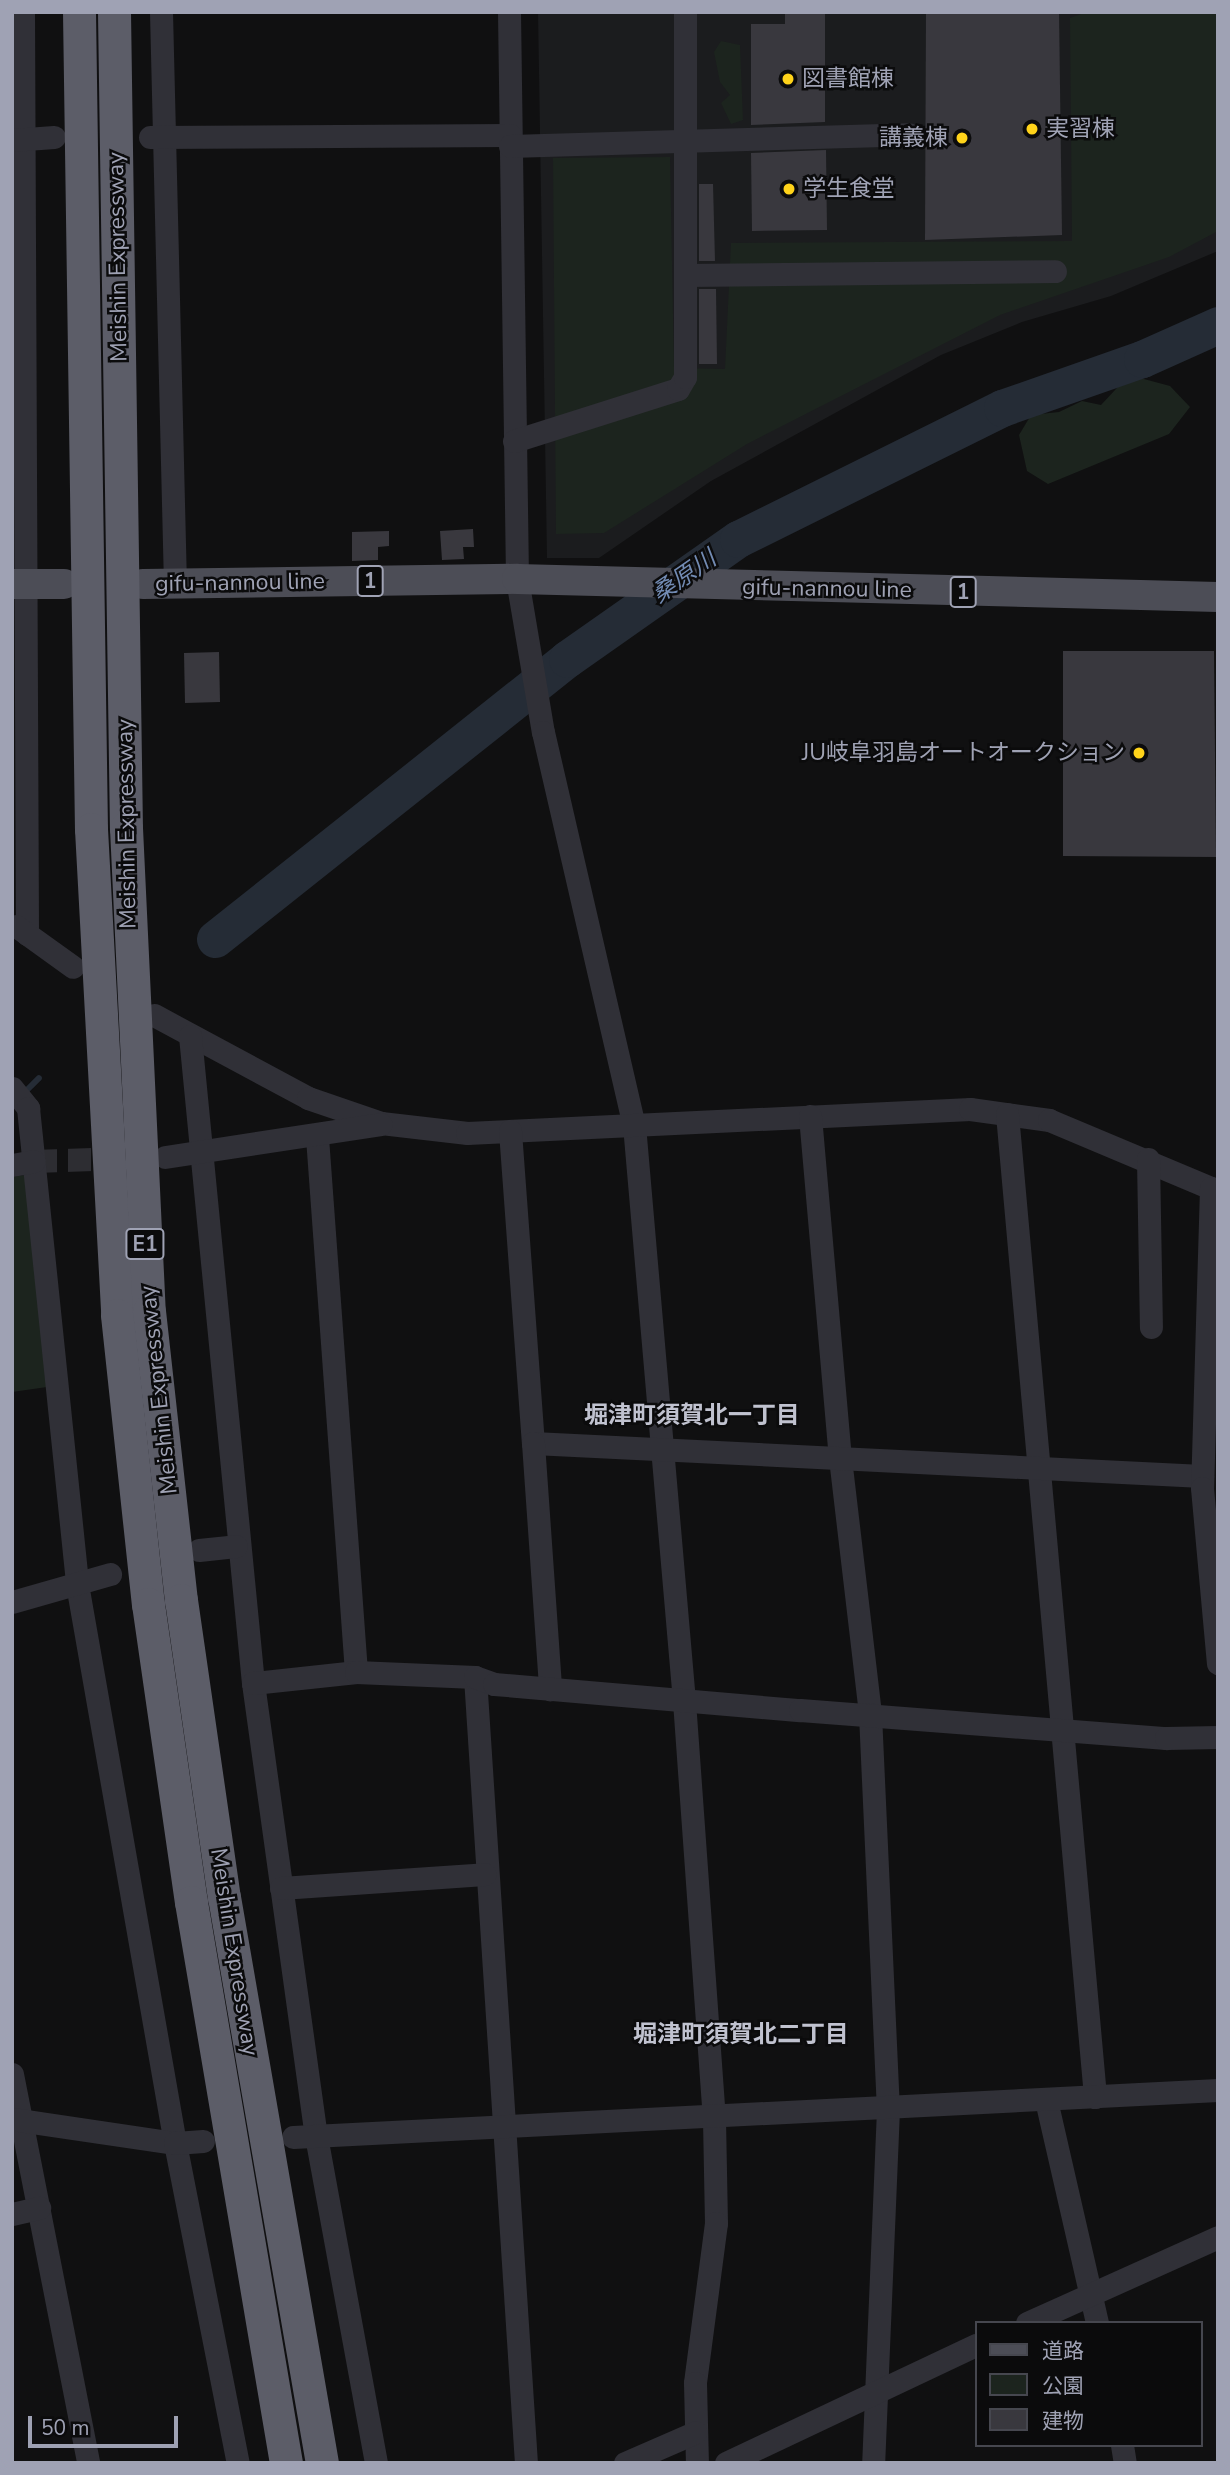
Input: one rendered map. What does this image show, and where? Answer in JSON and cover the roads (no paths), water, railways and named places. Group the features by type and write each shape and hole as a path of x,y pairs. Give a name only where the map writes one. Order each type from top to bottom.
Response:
{"highway":[{"name":"Meishin Expressway","path":"79,12 91,829 117,1315 148,1604 191,1902 286,2463"},
{"name":"Meishin Expressway","path":"114,12 126,841 149,1311 181,1600 222,1884 322,2463"}],"main road":[{"name":"gifu-nannou line","path":"143,584 517,579 708,587 1218,597"},
{"path":"20,584 64,584"}],"street":[{"path":"23,12 18,140 20,928 73,967"},
{"path":"161,12 157,138 175,584"},
{"path":"509,12 517,579 543,732 634,1125 684,1701 714,2119 716,2223 695,2383 697,2463"},
{"path":"514,441 678,389 685,377 685,12"},
{"path":"157,138 510,140 684,145 909,134"},
{"path":"18,140 54,136"},
{"path":"685,275 1055,271"},
{"path":"154,1015 307,1098 381,1123 467,1133 970,1109 1049,1120 1148,1159 1214,1189 1202,1476 1218,1663"},
{"path":"190,1036 236,1546 281,1888 304,2136 376,2463"},
{"path":"18,1095 23,1163 77,1584 175,2143 239,2463"},
{"path":"1007,1114 1095,2097"},
{"path":"810,1116 840,1458 870,1714 888,2109 873,2463"},
{"path":"165,1157 317,1137 381,1123"},
{"path":"510,1131 550,1689"},
{"path":"317,1137 356,1672"},
{"path":"1148,1159 1151,1327"},
{"path":"533,1443 1202,1476"},
{"path":"199,1550 236,1546"},
{"path":"12,1602 110,1574"},
{"path":"253,1683 356,1672 475,1677 550,1689 684,1701 1063,1729 1218,1737"},
{"path":"475,1677 485,1874 506,2125 526,2463"},
{"path":"281,1888 485,1874"},
{"path":"12,2074 17,2119 39,2208 88,2463"},
{"path":"304,2136 506,2125 714,2119 1218,2090"},
{"path":"1046,2100 1097,2321"},
{"path":"17,2119 175,2143 203,2141"},
{"path":"12,2214 39,2208"},
{"path":"1031,2321 1218,2237"},
{"path":"726,2463 974,2346"},
{"path":"625,2463 696,2432"}],"waterway":[{"name":"桑原川","path":"215,939 567,659 738,539 1002,408 1142,359 1218,325"},
{"path":"24,1093 39,1078"}],"tunnel":[{"path":"34,1161 123,1158"}],"place":[{"name":"図書館棟","path":"788,79"},
{"name":"実習棟","path":"1032,129"},
{"name":"講義棟","path":"962,138"},
{"name":"学生食堂","path":"789,189"},
{"name":"JU岐阜羽島オートオークション","path":"1139,753"}],"district":[{"name":"堀津町須賀北一丁目","path":"692,1416"},
{"name":"堀津町須賀北二丁目","path":"741,2035"}]}
